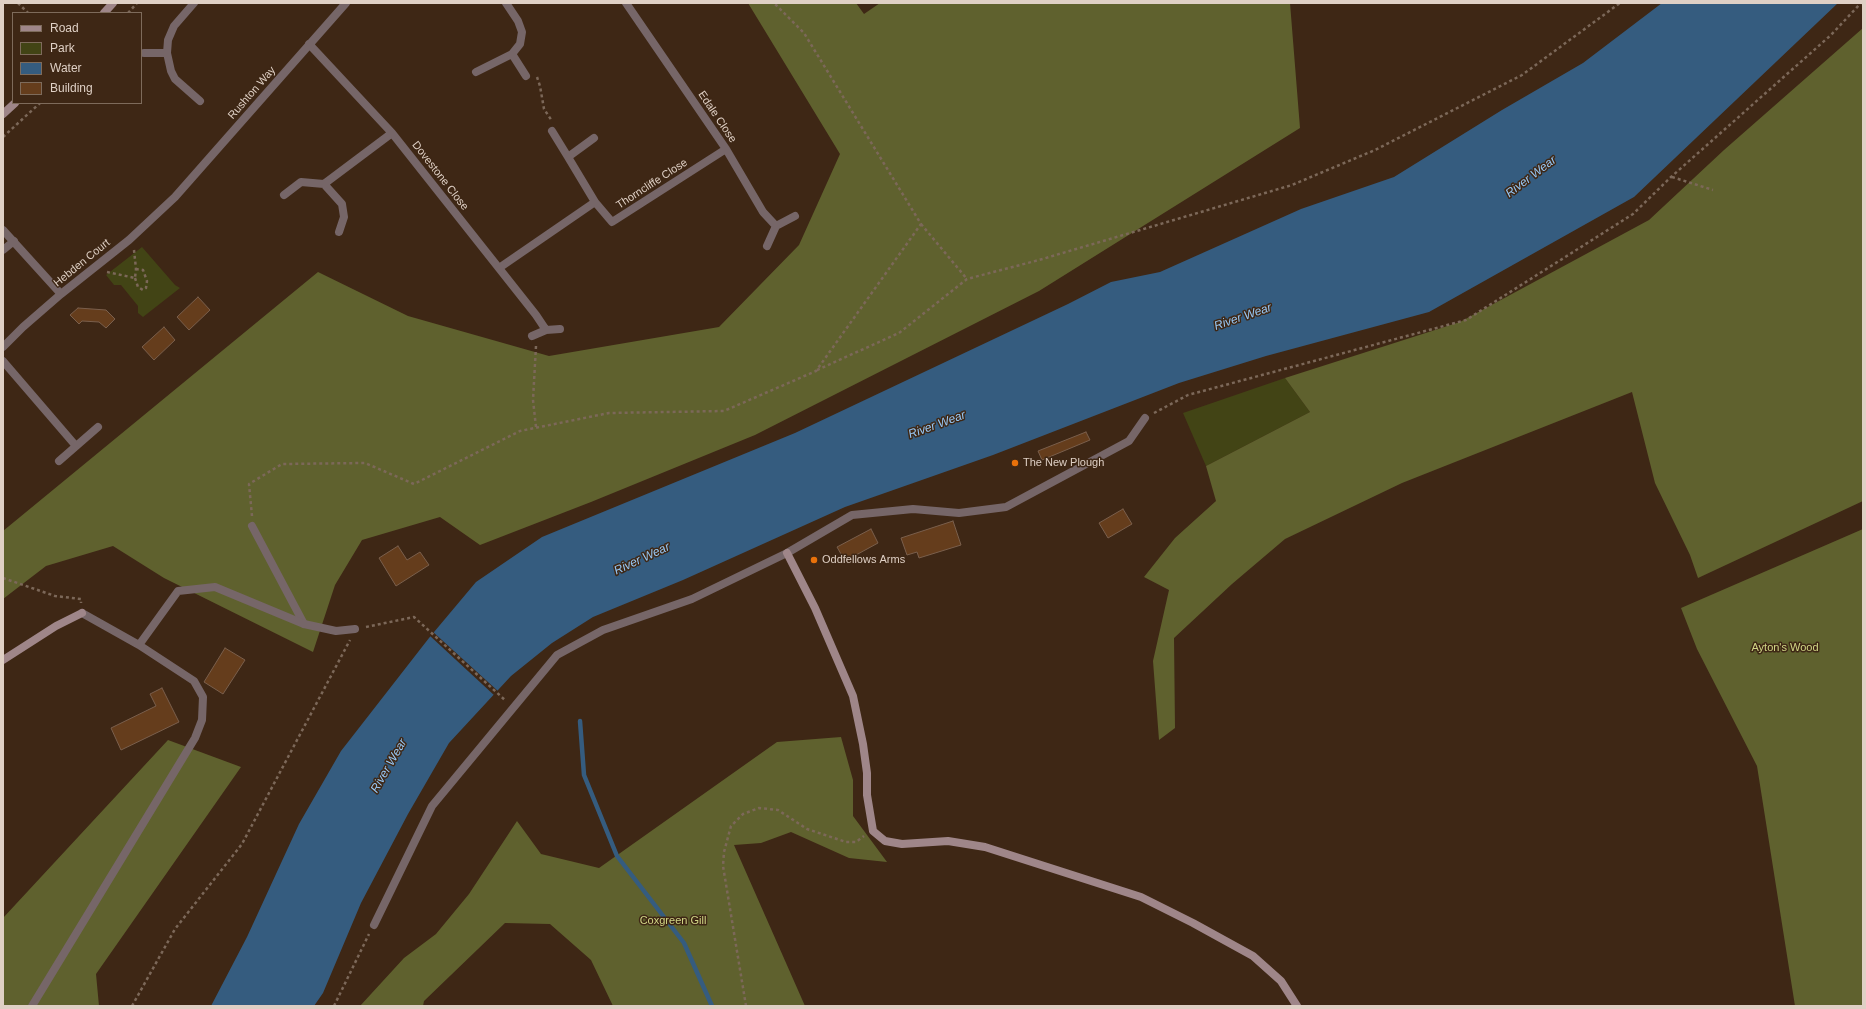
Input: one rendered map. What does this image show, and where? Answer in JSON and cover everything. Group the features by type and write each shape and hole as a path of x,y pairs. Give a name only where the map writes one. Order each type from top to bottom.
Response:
{"street":[{"path":"105,12 113,3"},
{"path":"194,3 174,26 168,40 168,53 171,71 175,79 200,101"},
{"name":"Rushton Way","path":"175,197 346,3"},
{"path":"476,72 512,54 520,44 522,32 518,21 506,3"},
{"name":"Edale Close","path":"626,3 726,150 763,212 776,226"},
{"name":"Dovestone Close","path":"309,44 392,133 546,330"},
{"path":"144,53 168,53"},
{"path":"512,54 526,76"},
{"path":"3,114 14,104"},
{"name":"Thorncliffe Close","path":"552,131 595,202 612,222 726,150"},
{"path":"284,195 301,182 324,184 392,133"},
{"path":"568,157 594,138"},
{"path":"324,184 342,204 344,216 339,232"},
{"name":"Hebden Court","path":"3,347 23,327 61,294 129,240 175,197"},
{"path":"499,268 595,202"},
{"path":"766,246 776,226 795,216"},
{"path":"3,230 61,294"},
{"path":"3,250 14,241"},
{"path":"532,336 546,330 560,329"},
{"path":"3,361 76,446"},
{"path":"374,925 432,806 557,655 603,630 692,599 787,553 852,515 912,509 959,513 1006,508 1129,441 1145,418"},
{"path":"59,461 98,427"},
{"path":"252,526 304,624"},
{"path":"787,553 815,608 853,696 863,744 867,773 867,796 873,831 885,841 902,844 948,841 985,847 1141,897 1254,956 1281,981 1297,1006"},
{"path":"139,645 178,591 215,587 304,624 336,631 355,629"},
{"path":"3,660 56,626 82,613 139,645 194,681 203,697 202,720 195,738 32,1006"}],"path":[{"path":"18,3 27,12"},
{"path":"129,12 137,3"},
{"path":"774,3 804,33 921,224 967,279"},
{"path":"252,526 249,484 282,464 365,463 414,484 520,431 536,427 610,413 724,411 899,333 967,279 1039,260 1292,185 1375,150 1522,75 1620,3"},
{"path":"1145,418 1188,395 1466,320 1632,214 1671,177 1831,35 1861,3"},
{"path":"526,76 536,75 540,86 544,109 553,124 552,131"},
{"path":"3,137 39,104"},
{"path":"1671,177 1713,190"},
{"path":"816,371 921,224"},
{"path":"129,240 133,245 136,269 135,278 138,287 143,290 146,288 147,281 143,270 136,269"},
{"path":"98,264 104,272 135,278"},
{"path":"532,336 536,347 533,400 536,427"},
{"path":"3,578 56,596 81,599 82,613"},
{"path":"132,1006 175,929 242,844 349,644 355,629 414,618 508,703"},
{"path":"746,1006 723,866 724,852 731,826 743,814 759,808 778,810 807,829 846,842 856,842 873,831"},
{"path":"334,1006 374,925"}],"green space":[{"path":"748,3 856,3 864,14 880,3 1290,3 1300,128 1039,291 755,435 591,502 480,545 440,517 362,540 335,585 313,652 164,578 113,546 46,566 3,599 3,531 318,272 408,316 549,356 719,327 799,245 840,154"},
{"path":"1863,28 1863,501 1698,578 1690,555 1655,483 1632,392 1402,483 1285,539 1232,584 1174,638 1175,728 1159,740 1153,661 1169,590 1144,577 1175,538 1216,501 1206,466 1310,412 1285,378 1460,322 1649,220 1724,150"},
{"path":"142,247 175,285 180,288 143,317 138,313 138,306 121,285 114,285 106,275"},
{"path":"1285,378 1310,412 1206,466 1183,413"},
{"name":"Ayton's Wood","path":"1863,529 1863,1006 1795,1006 1757,766 1697,649 1681,608"},
{"name":"Coxgreen Gill","path":"841,737 853,780 853,816 887,862 849,858 791,832 761,843 734,845 805,1006 613,1006 591,960 550,924 505,923 424,1001 423,1006 360,1006 404,958 436,934 469,894 517,821 541,854 599,868 777,742"},
{"path":"168,740 241,767 96,974 99,1006 3,1006 3,918"}],"water":[{"name":"River Wear","path":"1662,3 1838,3 1634,197 1429,312 1266,356 1179,383 993,455 845,507 683,580 593,617 552,643 511,676 449,743 408,814 361,903 323,993 314,1006 211,1006 247,937 299,824 341,751 429,638 476,582 542,537 795,433 1068,304 1111,282 1160,272 1301,209 1394,177 1502,110 1583,63"}],"pier":[{"path":"432,631 499,692 495,696 429,635"}],"building":[{"path":"198,297 210,310 189,330 177,317"},
{"path":"78,308 106,310 115,319 106,328 99,322 82,321 79,324 70,315"},
{"path":"164,327 175,340 154,360 142,347"},
{"path":"1086,432 1090,440 1042,460 1038,451"},
{"path":"1123,509 1132,524 1108,538 1099,523"},
{"path":"953,521 961,545 919,558 917,552 907,555 901,538"},
{"path":"871,529 878,543 845,561 837,547"},
{"path":"398,546 407,560 420,552 429,565 396,586 379,558"},
{"path":"225,648 245,660 223,694 204,682"},
{"path":"162,688 179,722 121,750 111,728 156,706 150,694"}],"waterway":[{"name":"Coxgreen Gill","path":"580,721 584,775 617,856 684,943 712,1006"}],"place":[{"name":"The New Plough","path":"1015,463"},
{"name":"Oddfellows Arms","path":"814,560"}]}
